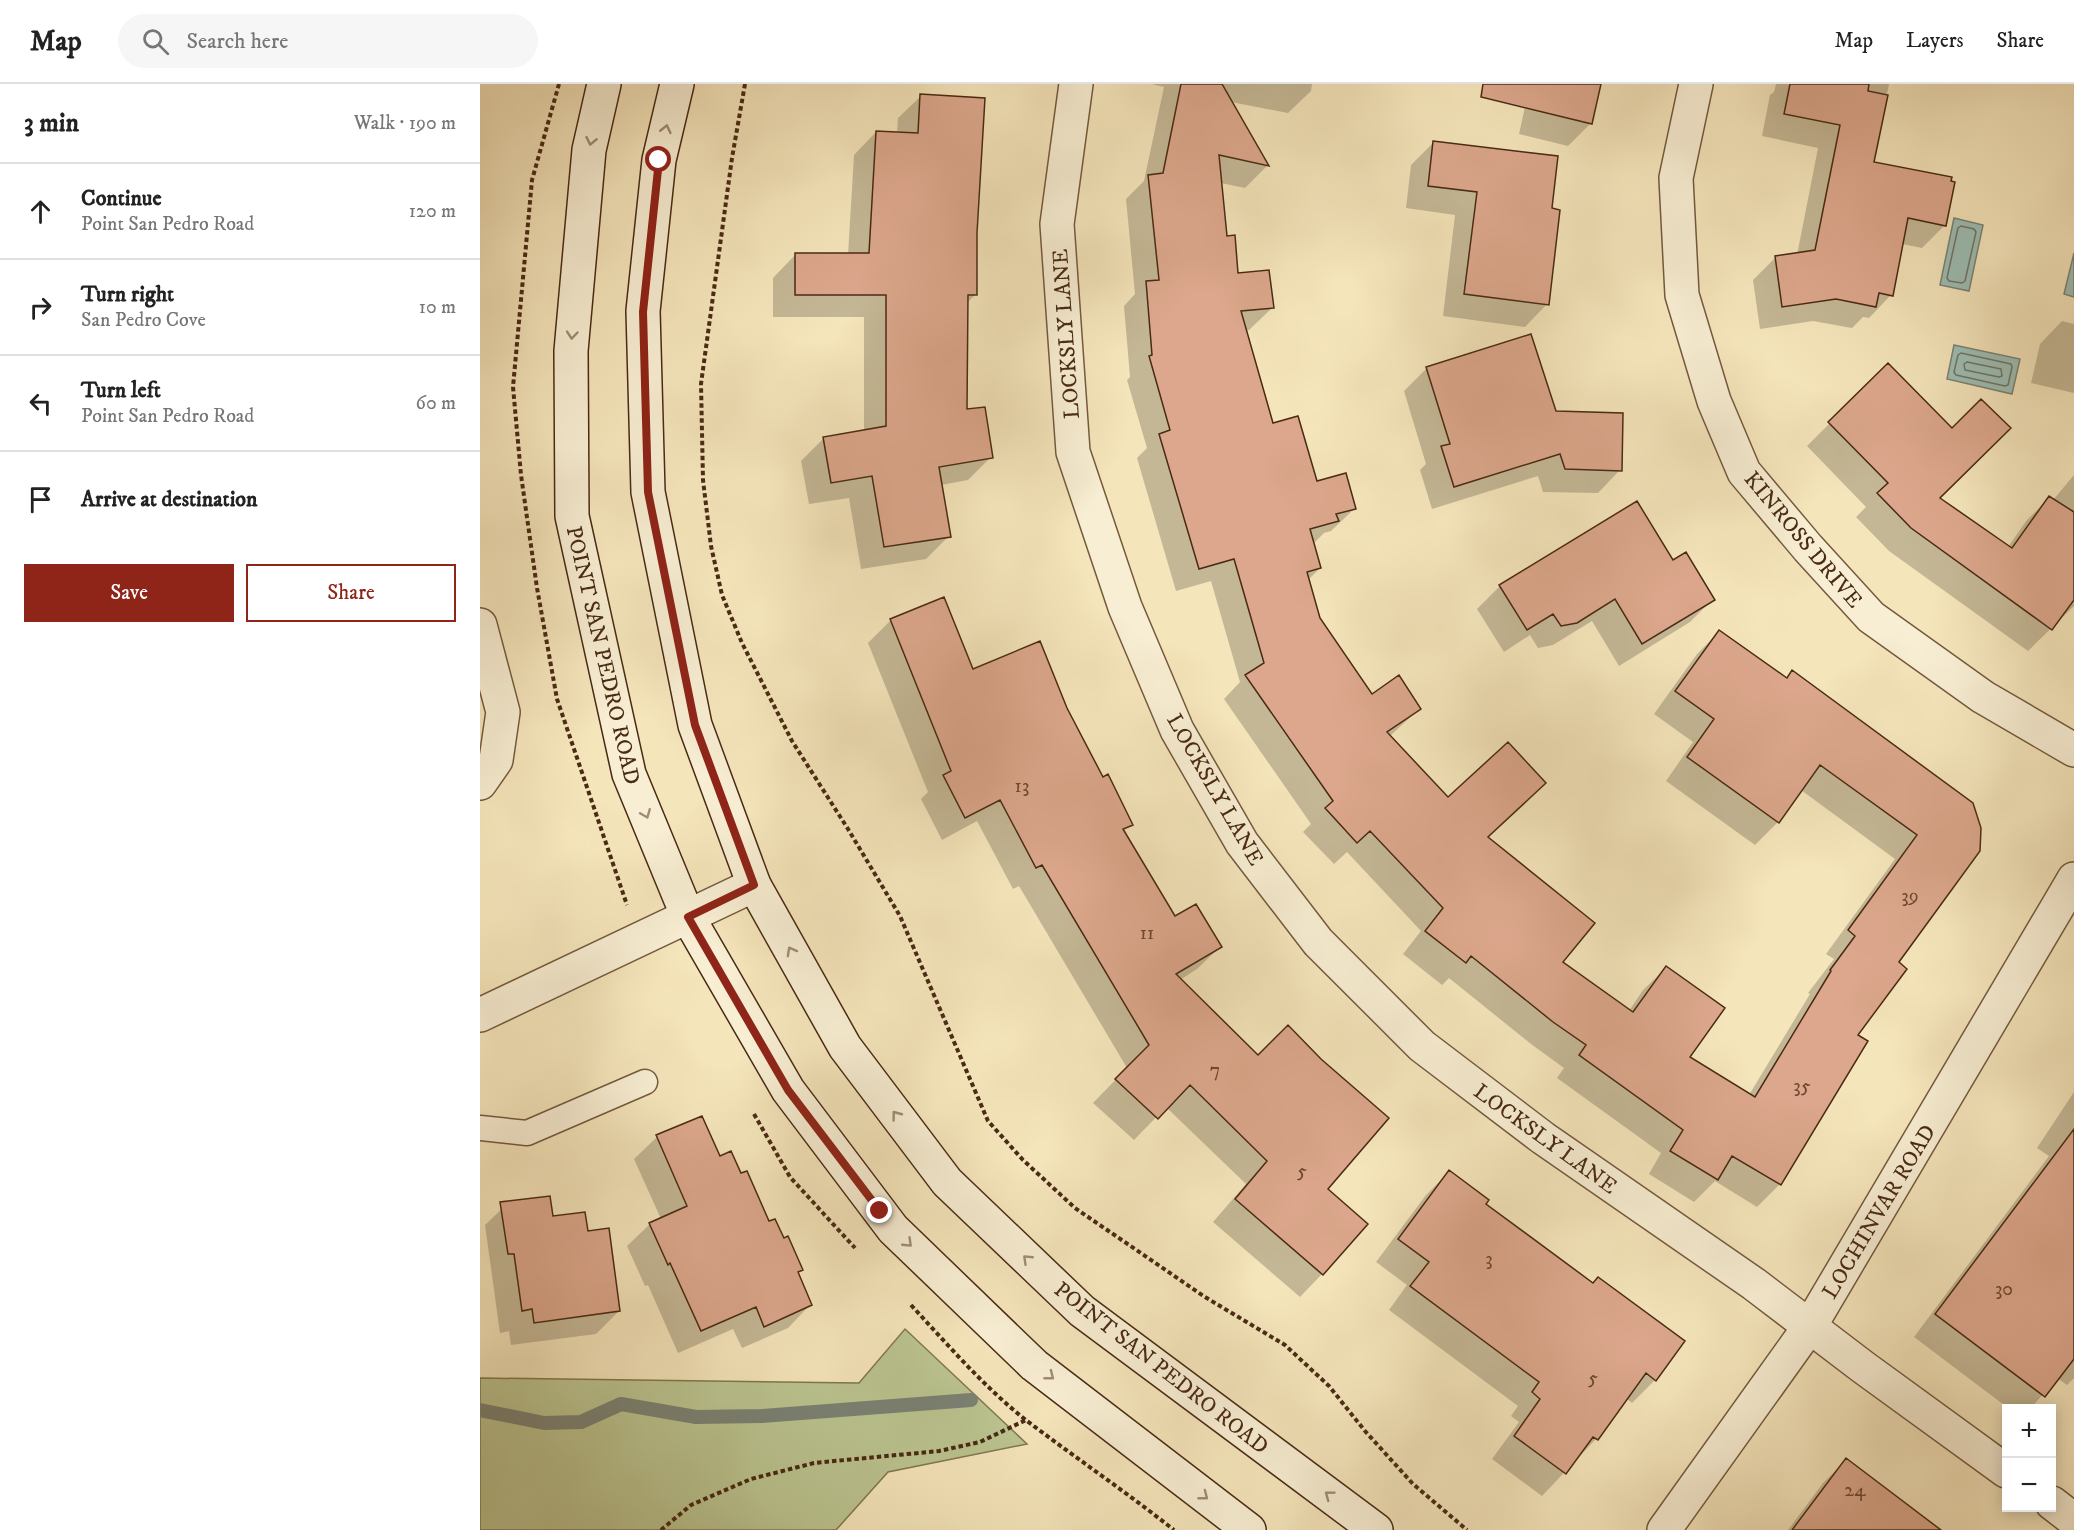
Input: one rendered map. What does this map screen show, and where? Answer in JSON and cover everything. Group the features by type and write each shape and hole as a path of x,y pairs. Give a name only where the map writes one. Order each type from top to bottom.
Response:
{"street":[{"name":"POINT SAN PEDRO ROAD","path":"604,84 590,150 571,351 572,516 629,774 688,917 788,1090 893,1228 1034,1365 1249,1530"},
{"name":"POINT SAN PEDRO ROAD","path":"677,84 659,160 643,312 648,492 695,725 754,885 845,1047 947,1182 1082,1311 1376,1530"},
{"name":"LOCKSLY LANE","path":"1076,84 1057,224 1073,452 1125,607 1177,730 1242,843 1318,942 1422,1046 1543,1138 1754,1284 2002,1467"},
{"name":"KINROSS DRIVE","path":"1696,84 1676,178 1682,295 1714,401 1744,472 1808,549 1871,617 1983,697 2074,750"},
{"path":"480,625 503,712 496,760 480,783"},
{"name":"LOCHINVAR ROAD","path":"1664,1530 1810,1326 2074,879"},
{"path":"480,1015 754,885"},
{"path":"2056,1506 2074,1520"}],"lane":[{"path":"480,1128 526,1132 645,1082"}],"path":[{"path":"745,84 732,158 701,384 703,480 711,546 722,596 742,643 792,741 848,828 900,916 988,1121 1023,1160 1075,1208 1205,1297 1285,1345 1329,1386 1365,1431 1413,1484 1467,1530"},
{"path":"969,1367 1026,1420 1174,1530"},
{"path":"661,1530 691,1504 751,1479 814,1463 939,1451 980,1442 1026,1420"}],"green space":[{"path":"905,1329 1027,1444 888,1472 836,1530 480,1530 480,1378 859,1383"}],"water":[{"path":"1954,218 1983,225 1969,291 1940,285"},
{"path":"2074,253 2074,297 2064,294"},
{"path":"1954,345 2020,359 2012,394 1947,379"}],"building":[{"path":"1181,84 1222,84 1269,166 1219,155 1227,236 1235,235 1238,273 1269,270 1274,308 1241,311 1273,423 1298,416 1317,481 1346,473 1356,509 1336,514 1339,521 1310,529 1321,568 1307,572 1320,618 1372,694 1399,675 1421,709 1387,732 1448,797 1508,742 1546,783 1488,837 1595,923 1563,962 1633,1012 1666,966 1725,1008 1690,1057 1755,1097 1830,970 1855,936 1848,930 1917,835 1820,765 1779,823 1687,757 1714,719 1675,691 1719,630 1787,678 1792,670 1973,803 1981,828 1980,851 1899,962 1907,969 1858,1035 1868,1041 1781,1185 1732,1156 1718,1180 1670,1151 1683,1130 1579,1055 1586,1045 1553,1022 1471,956 1466,963 1425,931 1443,908 1370,831 1357,843 1325,808 1333,801 1245,675 1264,663 1234,559 1199,569 1159,434 1170,430 1149,356 1152,355 1146,281 1159,280 1148,175 1163,173"},
{"path":"1483,84 1601,84 1592,124 1481,97"},
{"path":"1790,84 1869,84 1868,91 1888,95 1874,162 1952,177 1951,181 1955,182 1946,226 1908,218 1893,296 1879,293 1876,307 1836,299 1782,307 1775,256 1815,250 1840,125 1784,114"},
{"path":"920,94 985,98 977,233 977,295 968,295 967,409 985,407 993,458 939,467 951,537 884,547 872,476 831,483 823,437 886,426 886,295 795,295 795,253 869,253 876,131 918,133"},
{"path":"1433,141 1558,156 1552,208 1560,210 1549,305 1464,294 1477,192 1428,186"},
{"path":"1531,334 1556,411 1623,413 1622,471 1565,469 1560,454 1454,487 1441,446 1450,444 1426,367"},
{"path":"1888,363 1952,428 1981,399 2011,428 1940,498 2012,548 2049,496 2074,512 2074,600 2052,630 1911,528 1877,493 1888,483 1828,422"},
{"path":"1637,501 1673,560 1686,552 1715,600 1642,644 1615,599 1577,623 1561,626 1553,614 1527,630 1499,585"},
{"path":"944,597 973,669 1040,641 1067,708 1103,777 1108,774 1133,825 1123,829 1175,916 1196,904 1222,947 1176,974 1258,1055 1288,1025 1321,1059 1389,1118 1328,1189 1368,1224 1323,1275 1235,1199 1267,1161 1190,1085 1158,1119 1115,1079 1149,1045 1042,865 1036,868 1000,800 965,818 943,775 951,771 890,619"},
{"path":"702,1116 720,1156 731,1151 741,1173 747,1171 769,1221 775,1219 784,1238 788,1236 803,1270 798,1272 812,1305 764,1327 756,1307 701,1331 649,1223 687,1206 656,1135"},
{"path":"2074,1129 2074,1359 2045,1397 1935,1314"},
{"path":"1449,1170 1489,1200 1486,1204 1593,1283 1598,1277 1685,1341 1656,1381 1646,1373 1598,1440 1593,1437 1566,1474 1514,1436 1540,1399 1532,1392 1539,1382 1410,1286 1429,1262 1398,1239"},
{"path":"550,1196 553,1216 585,1212 588,1231 609,1228 620,1311 534,1323 532,1309 522,1311 514,1254 508,1254 500,1202"},
{"path":"1846,1458 1941,1530 1792,1530"}],"waterway":[{"path":"480,1410 544,1423 581,1422 621,1404 696,1417 762,1416 971,1400"}],"route":[{"path":"659,160 643,312 648,492 695,725 754,885 688,917 788,1090 880,1211"}]}
